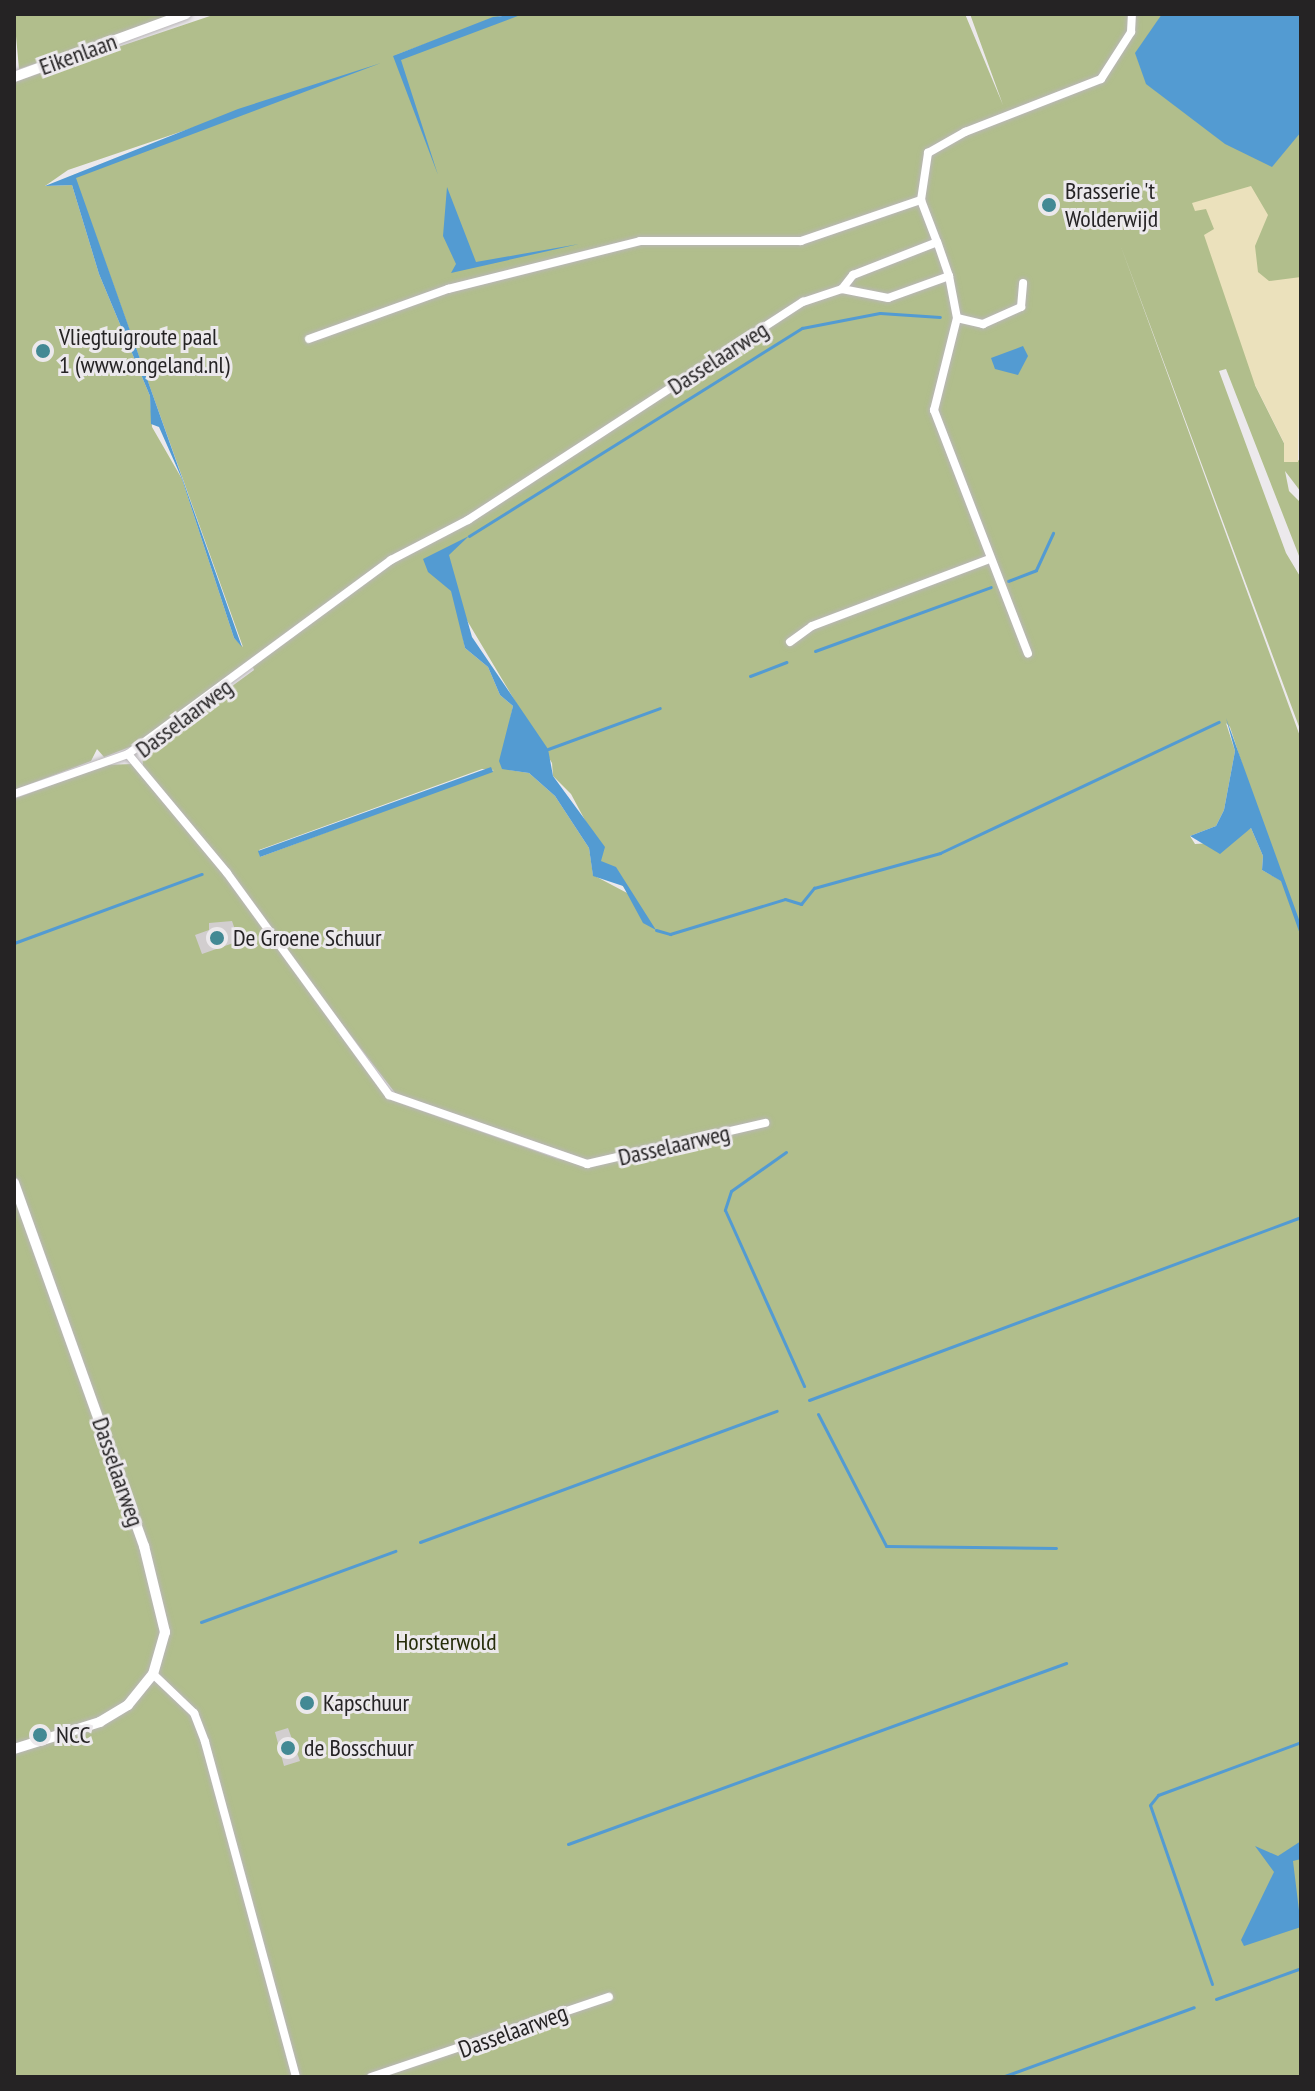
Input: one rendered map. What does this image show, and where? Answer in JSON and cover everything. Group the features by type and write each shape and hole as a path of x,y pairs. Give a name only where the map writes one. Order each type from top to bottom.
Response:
{"street":[{"name":"Eikenlaan","path":"14,77 186,14"},
{"path":"1028,653 987,560 934,406 957,318 949,276 921,200 928,153 965,132 1101,79 1131,32 1132,14"},
{"path":"309,339 448,289 640,241 801,241 921,200"},
{"path":"937,242 853,275 842,289 888,298 949,276"},
{"path":"957,318 983,324 1021,307 1023,283"},
{"name":"Dasselaarweg","path":"765,1123 587,1164 389,1095 227,873 128,754 391,560 468,520 803,302 842,289"},
{"path":"790,642 812,626 987,560"},
{"path":"14,794 128,754"},
{"name":"Dasselaarweg","path":"14,1183 160,1597 165,1632 153,1674 128,1705 100,1722 14,1749"},
{"path":"153,1674 194,1713 205,1742 296,2077"},
{"name":"Dasselaarweg","path":"371,2077 609,1997"}],"green space":[{"path":"14,14 183,14 19,69"},
{"name":"Horsterwold","path":"216,14 506,14 393,56 516,14 965,14 1003,105 970,14 1301,14 1301,340 1255,385 1284,443 1285,462 1301,460 1301,492 1285,471 1289,491 1301,503 1301,561 1226,369 1219,371 1286,553 1301,578 1301,732 1120,244 1301,739 1301,2077 14,2077 14,799 105,765 132,764 225,875 391,1100 558,1159 595,1164 683,1148 679,1139 588,1160 396,1094 143,766 142,752 254,670 251,662 140,743 104,757 97,749 91,761 14,790 14,82","holes":["286,96 74,175 243,647 234,638 182,479 152,427 150,396 99,274 72,185 45,186 68,170","456,602 552,763 553,776 571,794 602,852 600,861 629,894 593,875 589,848 555,796 529,773 509,770 502,758 513,706 500,695 488,667 465,648","1226,723 1230,727 1280,880 1262,870 1263,856 1251,828 1228,842 1195,844 1190,836 1216,826 1224,810 1235,751","482,769 494,770 260,857 259,850"]}],"sand":[{"path":"1251,186 1268,215 1255,246 1258,272 1269,281 1301,277 1298,462 1284,462 1284,443 1255,385 1204,235 1214,229 1206,209 1195,211 1192,203"}],"water":[{"path":"523,14 401,60 438,175 393,56 493,17"},
{"path":"1162,14 1301,14 1301,132 1272,167 1225,144 1146,84 1135,53"},
{"path":"381,63 76,178 242,647 234,638 182,479 159,427 151,424 150,396 99,274 72,185 45,186 238,109"},
{"path":"447,187 476,262 579,244 451,273 456,264 443,236"},
{"path":"1023,346 1028,356 1018,375 995,369 991,358"},
{"path":"469,536 449,555 472,637 548,749 553,776 605,847 601,861 616,867 656,930 643,923 623,886 593,876 589,848 555,796 529,773 502,769 499,761 513,706 500,695 488,667 465,648 451,591 428,572 423,559"},
{"path":"1226,718 1301,925 1301,937 1281,881 1262,870 1263,856 1251,828 1220,854 1190,836 1216,826 1224,810 1235,751"},
{"path":"491,767 493,772 260,857 258,851"},
{"path":"1301,1841 1301,1859 1293,1861 1301,1927 1244,1946 1241,1940 1274,1872 1255,1846 1278,1856"}],"building":[{"name":"De Groene Schuur","path":"232,921 239,941 202,954 195,935 209,930 209,923"},
{"name":"de Bosschuur","path":"288,1728 300,1761 284,1766 275,1732"}],"waterway":[{"path":"469,536 802,328 880,313 940,317"},
{"path":"1008,581 1036,570 1053,533"},
{"path":"815,651 991,587"},
{"path":"750,676 786,662"},
{"path":"548,749 660,708"},
{"path":"656,930 670,934 785,899 801,904 814,888 940,853 1219,722"},
{"path":"14,943 202,874"},
{"path":"786,1152 731,1191 725,1210 804,1386"},
{"path":"809,1400 1301,1217"},
{"path":"420,1542 777,1411"},
{"path":"818,1414 886,1546 1056,1548"},
{"path":"201,1622 395,1551"},
{"path":"568,1844 1066,1663"},
{"path":"1212,1984 1150,1805 1158,1795 1301,1742"},
{"path":"1216,1999 1301,1968"},
{"path":"1002,2077 1194,2007"}],"place":[{"name":"Brasserie 't Wolderwijd","path":"1049,205"},
{"name":"Vliegtuigroute paal 1 (www.ongeland.nl)","path":"43,351"},
{"name":"De Groene Schuur","path":"217,938"},
{"name":"Kapschuur","path":"307,1703"},
{"name":"NCC","path":"40,1735"},
{"name":"de Bosschuur","path":"288,1748"}]}
